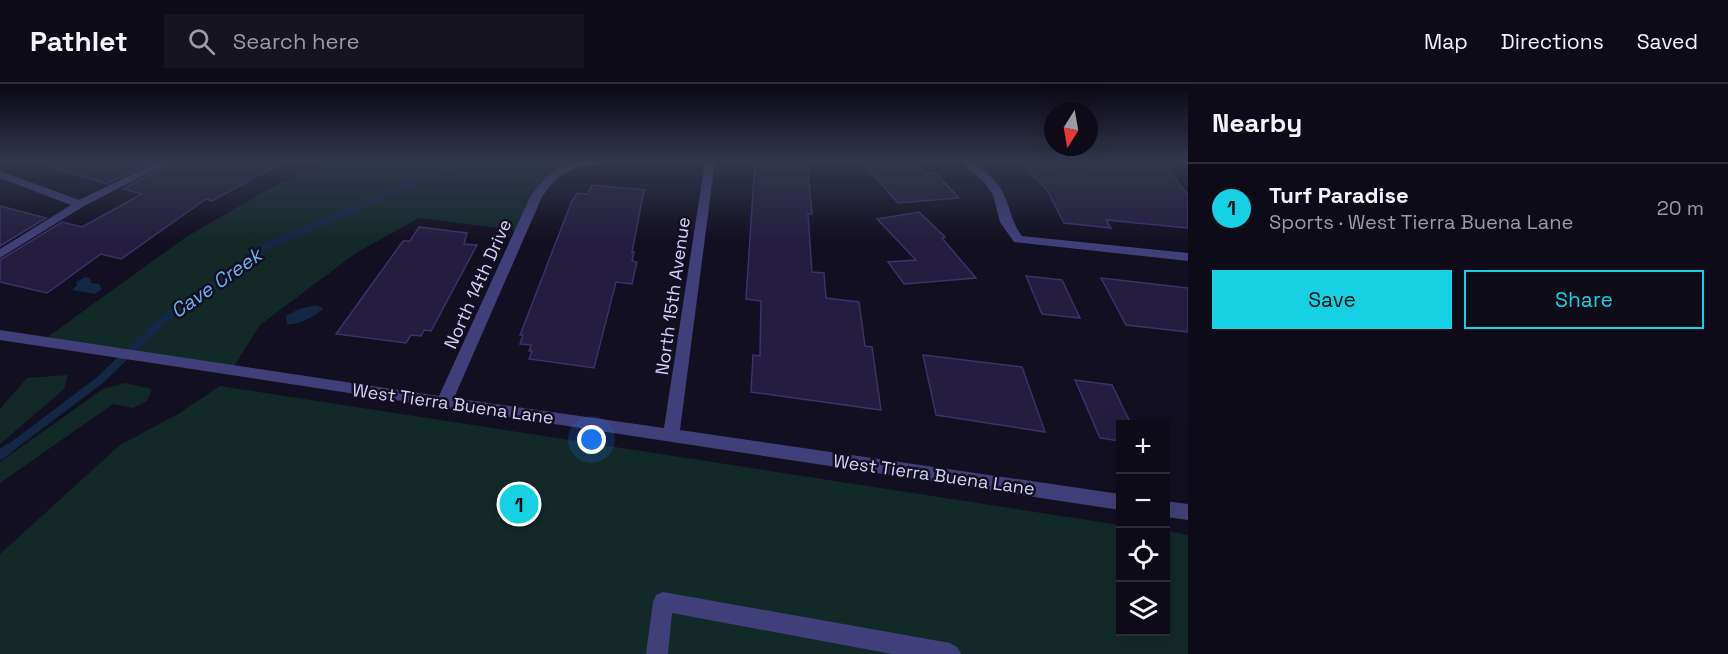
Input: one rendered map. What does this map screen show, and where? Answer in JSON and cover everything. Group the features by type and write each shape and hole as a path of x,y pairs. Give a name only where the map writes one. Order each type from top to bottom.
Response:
{"street":[{"path":"31,188 80,204"},
{"path":"0,254 80,204 113,188"},
{"name":"North 14th Drive","path":"444,402 542,188"},
{"name":"North 15th Avenue","path":"670,436 706,188"},
{"path":"994,188 999,195 1006,222 1018,239 1188,257"},
{"name":"West Tierra Buena Lane","path":"0,335 1116,501"},
{"path":"1170,510 1188,512"},
{"path":"657,654 663,602 950,654"}],"green space":[{"path":"543,188 522,231 419,218 356,253 260,325 231,371 42,341 186,237 269,189"},
{"path":"68,375 64,389 0,444 0,409 27,378"},
{"path":"125,383 152,389 147,401 133,408 113,404 0,483 0,462 103,389"},
{"path":"220,386 1116,524 1116,636 1170,636 1170,532 1188,535 1188,654 0,654 0,554 120,445 178,414"}],"water":[{"path":"85,277 90,278 91,283 99,284 102,289 95,294 72,290 77,285 76,282"},
{"path":"316,305 323,308 306,320 287,324 286,316 299,309"}],"building":[{"path":"236,188 212,201 206,199 121,259 101,254 47,293 0,282 0,260 62,222 82,227 142,194 123,189"},
{"path":"591,188 644,190 632,252 634,252 632,261 637,262 632,284 616,282 594,368 529,359 532,351 529,351 531,345 520,344 523,335 520,335 573,198 577,193 587,194"},
{"path":"753,188 810,188 812,214 808,214 812,272 824,273 826,298 859,302 865,346 872,347 881,410 751,392 753,355 760,356 761,301 746,299"},
{"path":"884,188 949,188 959,198 898,203"},
{"path":"1045,188 1182,188 1188,195 1188,228 1106,220 1111,228 1064,223"},
{"path":"0,206 46,218 0,246"},
{"path":"919,212 945,237 942,238 976,278 904,284 888,262 916,260 877,219"},
{"path":"419,227 467,233 464,244 477,245 431,331 424,330 421,336 411,335 406,343 336,334 403,241 410,241"},
{"path":"1026,276 1062,280 1080,318 1042,314"},
{"path":"1101,278 1188,288 1188,332 1126,325"},
{"path":"923,355 1022,367 1045,432 936,415"},
{"path":"1075,380 1112,385 1129,420 1116,420 1116,440 1100,438"}],"waterway":[{"name":"Cave Creek","path":"206,289 265,247 402,188"},
{"name":"Cave Creek","path":"6,451 100,380 165,318 208,288"},
{"name":"Cave Creek","path":"0,455 8,449"}],"place":[{"name":"Turf Paradise","path":"519,504"}]}
